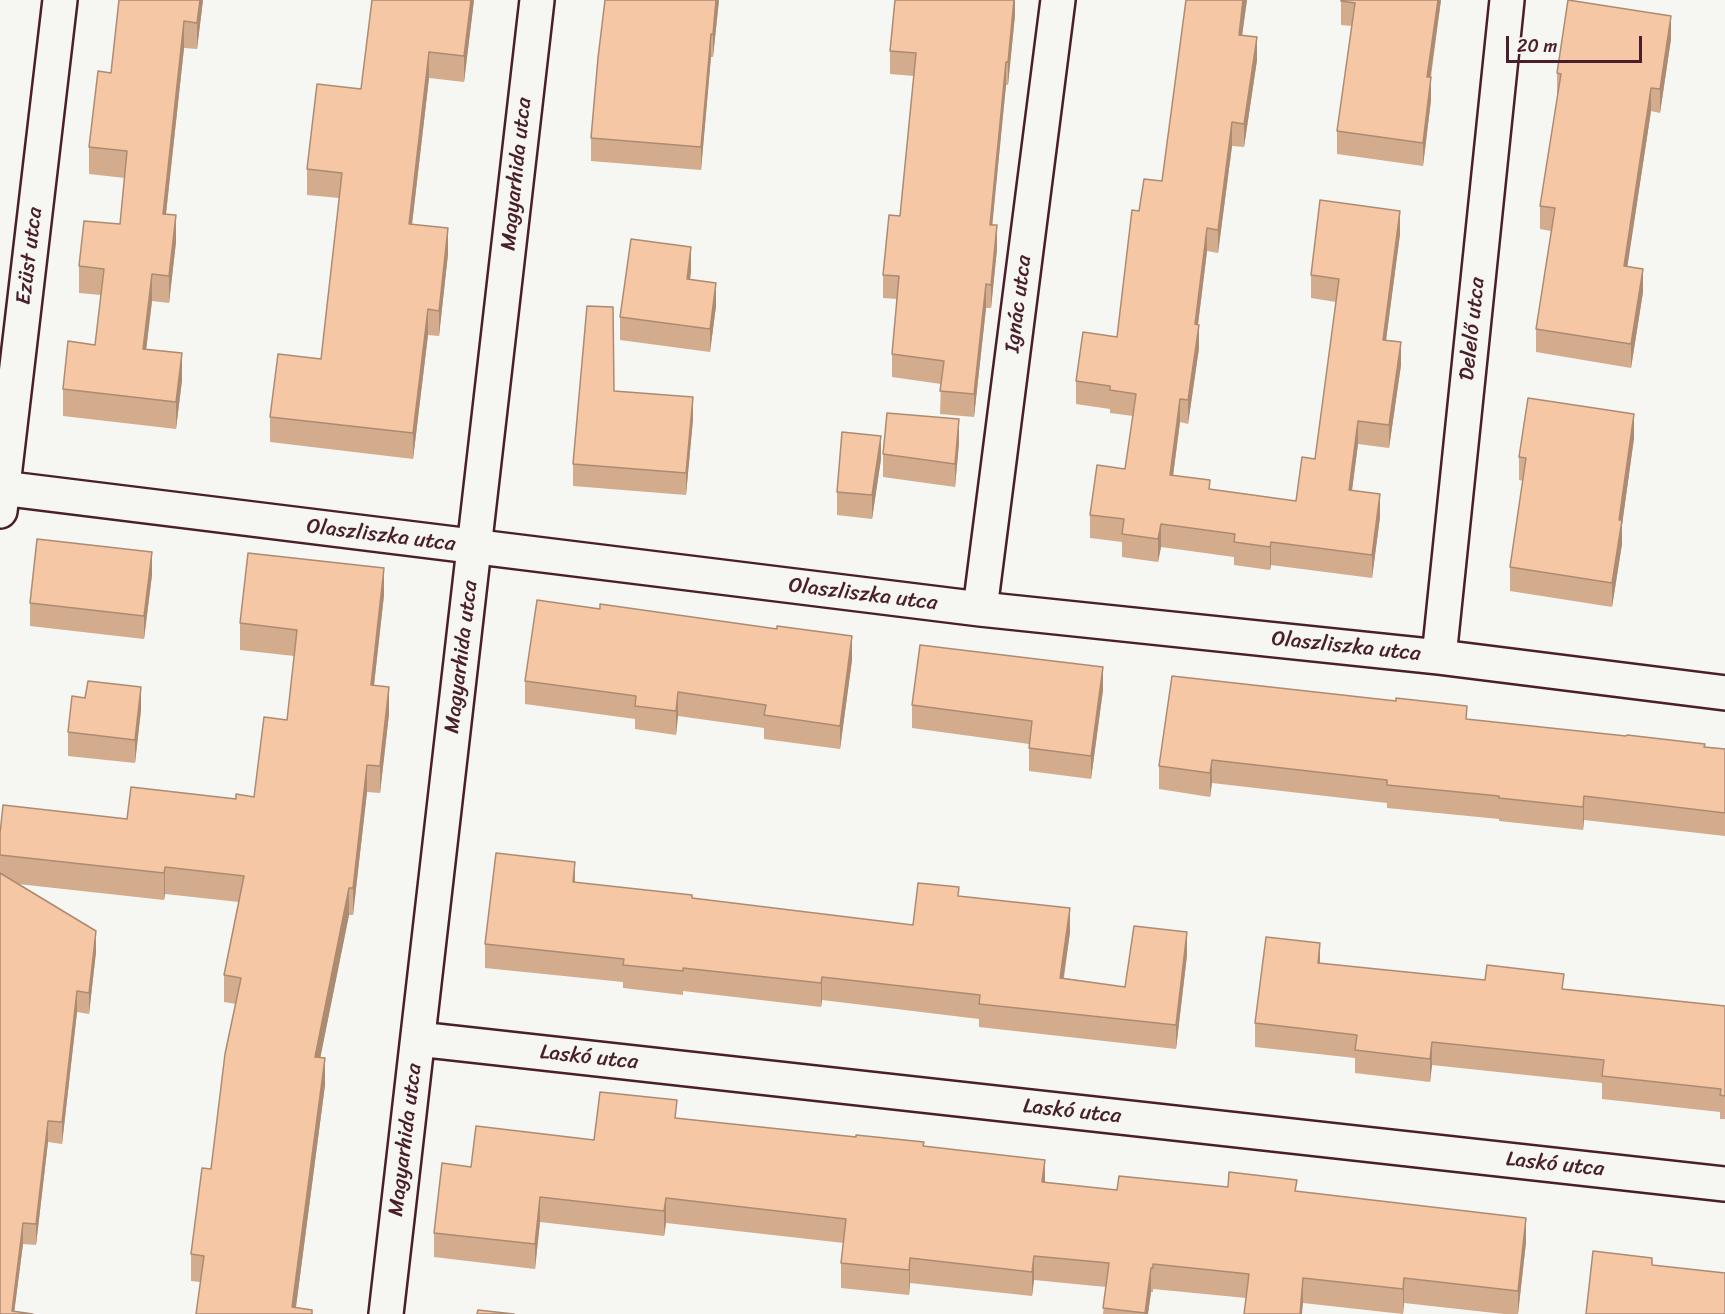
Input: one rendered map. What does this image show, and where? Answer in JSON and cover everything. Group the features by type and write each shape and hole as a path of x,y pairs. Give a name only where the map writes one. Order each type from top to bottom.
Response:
{"street":[{"name":"Ezüst utca","path":"1,500 60,0"},
{"name":"Magyarhida utca","path":"386,1314 537,0"},
{"name":"Ignác utca","path":"981,609 1058,0"},
{"name":"Delelő utca","path":"1439,657 1507,0"},
{"name":"Olaszliszka utca","path":"1,500 475,548 981,609 1439,657 1725,693"},
{"name":"Laskó utca","path":"418,1039 1725,1184"}],"building":[{"path":"119,0 200,0 197,23 184,21 163,214 176,215 169,276 152,274 143,349 182,353 176,402 63,389 68,341 95,345 104,269 79,266 84,221 120,224 127,151 89,147 98,71 111,73"},
{"path":"372,0 471,0 464,56 429,52 409,224 448,228 439,311 428,309 413,433 270,417 278,354 321,359 342,173 307,169 317,84 361,89"},
{"path":"605,0 716,0 701,147 591,138"},
{"path":"895,0 1014,0 990,225 997,225 991,285 986,284 974,394 940,391 944,361 892,354 899,276 883,275 889,215 900,216 916,53 890,51"},
{"path":"1186,0 1243,0 1239,35 1257,37 1244,124 1232,122 1218,230 1207,228 1195,324 1199,325 1188,400 1180,399 1170,475 1210,480 1209,489 1296,501 1302,457 1315,459 1339,279 1311,275 1320,200 1400,211 1383,340 1401,342 1389,425 1358,421 1349,490 1380,494 1372,555 1271,542 1270,547 1234,542 1235,534 1161,524 1158,539 1122,534 1124,519 1090,515 1097,465 1125,469 1136,394 1110,390 1110,386 1076,381 1083,332 1117,337 1132,210 1139,211 1144,179 1162,181"},
{"path":"1341,0 1438,0 1427,77 1431,77 1423,143 1337,131 1355,3"},
{"path":"1568,0 1671,16 1660,89 1651,88 1624,266 1643,269 1631,344 1536,329 1555,208 1540,206 1561,74 1557,73"},
{"path":"631,239 691,247 687,279 716,283 710,329 620,317"},
{"path":"587,306 613,307 614,391 693,397 686,473 573,464"},
{"path":"1528,398 1634,414 1612,583 1510,567 1526,458 1519,457"},
{"path":"887,413 959,419 955,464 883,454"},
{"path":"842,432 881,436 872,495 837,492"},
{"path":"37,539 152,552 144,616 30,603"},
{"path":"248,553 384,568 371,685 389,687 380,766 367,765 353,888 349,888 315,1057 325,1058 292,1307 312,1310 312,1314 196,1314 204,1256 191,1254 202,1168 211,1169 225,1054 241,978 224,975 244,876 165,867 164,873 0,855 3,805 127,819 131,787 236,799 236,794 254,797 264,717 287,720 297,630 240,623"},
{"path":"537,600 600,609 600,604 777,629 777,626 852,636 840,726 764,715 766,705 678,692 676,711 635,706 636,696 525,681"},
{"path":"920,645 1103,667 1091,756 1029,748 1032,721 912,705"},
{"path":"1172,676 1396,701 1396,698 1467,706 1466,719 1705,744 1704,747 1725,749 1725,813 1584,796 1583,807 1387,785 1387,780 1212,760 1210,773 1159,766"},
{"path":"88,681 141,687 135,740 68,732 72,696 85,698"},
{"path":"496,853 575,862 573,882 692,895 692,898 913,925 918,883 959,887 958,896 1070,908 1060,978 1125,987 1134,926 1187,932 1176,1025 979,1004 980,995 822,977 821,983 683,968 683,971 623,965 624,959 485,944"},
{"path":"0,873 96,931 89,993 77,991 62,1122 48,1121 36,1224 23,1223 12,1311 33,1314 0,1314"},
{"path":"1266,937 1320,943 1318,963 1485,980 1487,965 1564,974 1562,989 1725,1006 1725,1096 1720,1095 1721,1089 1602,1076 1604,1060 1432,1042 1430,1059 1355,1050 1357,1035 1255,1023"},
{"path":"600,1092 677,1100 675,1118 924,1142 923,1146 1045,1160 1042,1182 1117,1190 1119,1176 1228,1187 1229,1172 1297,1180 1295,1191 1526,1218 1518,1291 1404,1278 1403,1289 1303,1278 1300,1314 1244,1314 1249,1274 1153,1264 1145,1313 1103,1308 1109,1263 1034,1256 1032,1272 910,1258 909,1270 841,1263 846,1219 666,1198 664,1211 540,1197 535,1244 434,1233 442,1163 471,1167 476,1126 594,1140"},
{"path":"1593,1251 1652,1258 1652,1265 1725,1273 1725,1314 1586,1314"},
{"path":"478,1310 514,1314 477,1314"}]}
